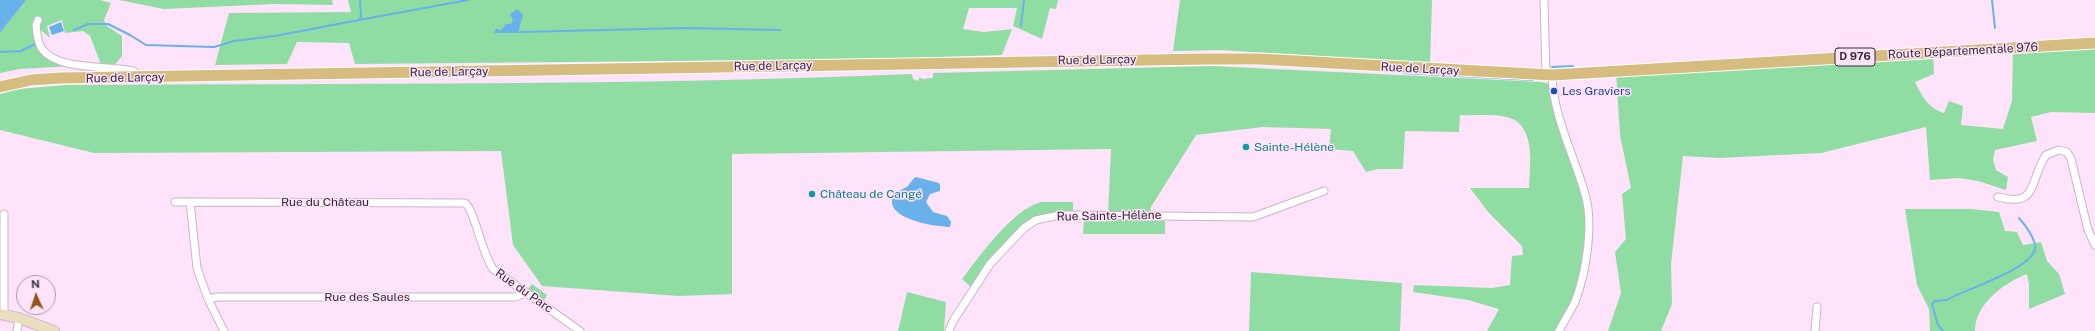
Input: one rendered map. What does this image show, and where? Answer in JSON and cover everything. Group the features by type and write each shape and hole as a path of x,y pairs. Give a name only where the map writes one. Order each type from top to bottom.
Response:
{"main road":[{"name":"Route Départementale 976","path":"1549,75 2095,43"},
{"name":"Rue de Larçay","path":"0,87 39,80 1209,59 1259,60 1549,75"}],"street":[{"path":"1544,0 1549,75 1560,118 1587,202 1587,237 1582,278 1575,302 1559,331"},
{"path":"38,20 36,25 39,43 48,55 76,65 133,71 136,73 137,78"},
{"path":"1998,197 2015,200 2024,198 2029,192 2046,156 2059,150 2067,152 2071,159 2088,230 2095,245"},
{"name":"Rue Sainte-Hélène","path":"949,331 953,321 990,264 1024,228 1036,220 1060,215 1253,217 1324,191"},
{"name":"Rue du Château","path":"175,202 460,202"},
{"path":"190,202 197,268 208,299 224,331"},
{"name":"Rue du Parc","path":"460,202 469,205 471,209 481,244 488,262 493,269 580,331"},
{"path":"4,214 2,314 19,318 54,331"},
{"name":"Rue des Saules","path":"208,299 217,297 516,297 525,293"},
{"path":"1816,331 1817,307"},
{"path":"17,331 19,318"}],"green space":[{"path":"26,0 100,0 111,3 104,20 107,26 122,36 122,56 112,68 102,67 90,36 83,31 65,33 62,20 47,26 50,38 36,26 48,58 73,66 20,69 0,73 0,33"},
{"path":"119,0 332,0 333,5 275,4 164,9"},
{"path":"348,0 1058,0 1056,9 1050,8 1042,39 1013,26 1017,8 969,8 963,29 984,32 1012,29 1002,55 883,59 355,64 349,43 297,42 287,64 215,65 229,13 351,12"},
{"path":"1180,0 1432,0 1430,63 1220,50 1173,51"},
{"path":"2095,43 2095,113 2051,112 2031,117 2037,141 1995,150 1993,160 1996,170 2008,177 2006,190 1978,181 1959,178 1930,180 1926,127 1821,153 1719,158 1683,156 1671,264 1672,304 1661,331 1608,331 1621,293 1615,252 1626,239 1622,194 1631,188 1620,135 1616,72 1933,52 1934,74 1915,82 1926,101 1938,111 1944,113 1949,101 1963,106 1961,125 2003,129 2012,101 2013,48"},
{"path":"1212,66 1541,82 1553,85 1587,202 1586,251 1582,278 1558,331 1487,331 1499,309 1468,300 1413,292 1414,285 1492,288 1510,285 1512,256 1523,255 1522,246 1489,213 1470,188 1529,188 1530,148 1528,139 1524,130 1518,123 1504,116 1460,115 1459,132 1405,131 1403,169 1378,169 1366,172 1353,151 1329,149 1331,129 1263,127 1196,135 1151,207 1150,215 1108,215 1111,149 732,154 732,294 679,296 542,286 513,245 501,151 94,153 0,130 0,94 19,89 67,85 596,82 807,78 912,74 913,79 918,81 920,77 922,79 933,78 933,73"},
{"path":"1042,202 1073,202 1073,216 1053,216 1024,228 973,289 962,279 978,258 998,234 1020,213 1031,206"},
{"path":"1905,209 1971,209 1999,212 2005,231 2017,232 2023,245 2041,242 2047,261 2059,274 2065,294 2029,309 2029,284 2027,274 2000,289 1985,303 1976,321 1975,331 1930,331 1929,309 1917,285"},
{"path":"1084,219 1165,221 1165,234 1083,234"},
{"path":"1251,272 1402,283 1400,331 1249,331"},
{"path":"532,284 547,295 544,300 528,289"},
{"path":"907,292 946,302 944,331 898,331"}],"water":[{"path":"0,0 26,0 0,33"},
{"path":"516,10 519,10 523,15 518,33 494,33 496,29 501,30 506,24 511,24 513,21 510,14"},
{"path":"61,22 64,31 52,35 49,27"},
{"path":"916,177 939,183 940,191 930,194 926,202 933,212 947,216 951,222 950,227 913,220 896,211 892,205 894,195 908,186"}],"waterway":[{"path":"74,30 88,24 108,24 146,45 214,47 234,41 275,36 359,20 361,16 360,0"},
{"path":"359,20 468,0"},
{"path":"1021,26 1024,0"},
{"path":"1992,0 1995,28"},
{"path":"519,32 686,28 780,30"},
{"path":"0,52 21,51 35,44"},
{"path":"1552,67 1573,66"},
{"path":"1404,73 1533,80"},
{"path":"1943,331 1938,325 1932,304 1935,301 1947,300 2013,270 2034,253 2034,240 2019,218"}],"place":[{"name":"Les Graviers","path":"1554,91"},
{"name":"Sainte-Hélène","path":"1246,147"},
{"name":"Château de Cangé","path":"812,194"}]}
